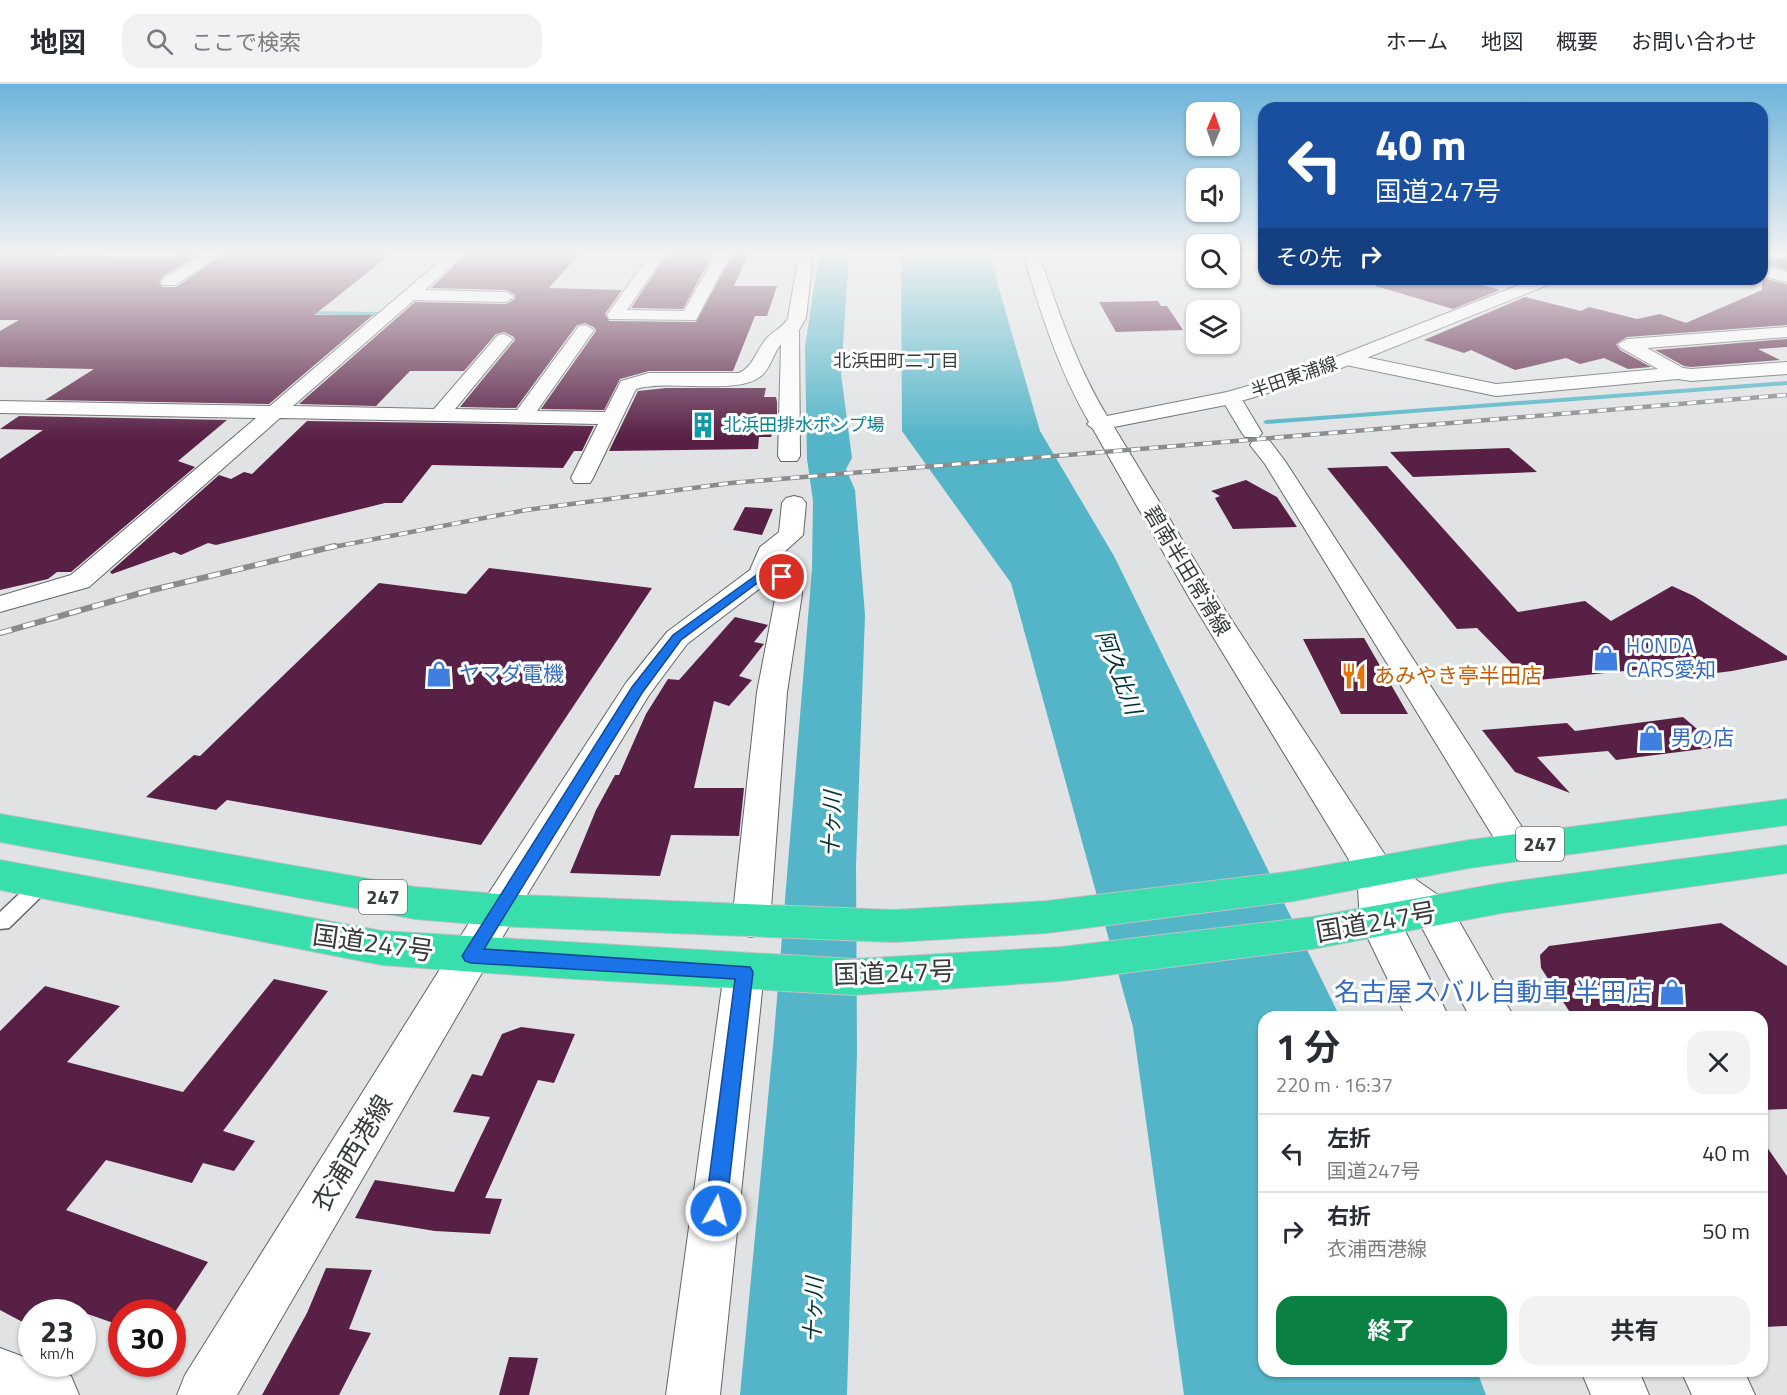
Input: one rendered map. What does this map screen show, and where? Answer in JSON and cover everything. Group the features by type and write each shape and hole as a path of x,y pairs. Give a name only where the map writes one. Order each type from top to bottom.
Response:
{"highway":[{"name":"国道247号","path":"0,828 415,903 498,910 894,926 1047,917 1294,886 1517,847 1787,812"},
{"name":"国道247号","path":"0,875 382,948 471,956 754,973 915,974 1061,964 1312,933 1434,913 1502,898 1787,859"}],"main road":[{"name":"碧南半田常滑線","path":"1051,315 1058,336 1098,424 1210,609 1376,871 1434,913 1490,1011"},
{"name":"半田東浦線","path":"1098,424 1231,398 1307,375 1457,315"},
{"name":"碧南半田常滑線","path":"1376,871 1380,922 1425,1011"},
{"name":"衣浦西港線","path":"206,1395 498,910"},
{"path":"1612,1377 1621,1395"},
{"path":"1696,1377 1707,1395"},
{"path":"1714,1377 1727,1395"}],"street":[{"path":"0,604 80,581 388,315"},
{"path":"629,315 690,315"},
{"path":"582,478 628,385 636,381 747,378 756,373 774,341 790,330 797,315"},
{"path":"523,416 585,330"},
{"path":"789,456 790,330"},
{"path":"1678,373 1627,344 1787,332"},
{"path":"439,415 504,339"},
{"path":"1346,359 1496,390 1678,373 1691,375 1787,368"},
{"path":"1231,398 1244,415 1256,439 1274,461 1517,847"},
{"path":"0,407 610,418"},
{"path":"498,910 637,690 677,638 762,574 769,552 791,535 794,503"},
{"path":"761,922 772,692 789,594 789,580 762,574"},
{"path":"693,1395 754,973"},
{"path":"0,1375 52,1395"}],"lane":[{"path":"2,922 43,884"}],"water":[{"name":"十ヶ川","path":"810,315 845,315 841,374 852,458 846,469 855,490 865,615 856,866 857,1053 847,1395 740,1395 774,1035 812,569 813,501 807,459 805,347"},
{"name":"阿久比川","path":"901,315 1007,315 1040,431 1114,556 1337,1011 1258,1011 1258,1377 1479,1377 1486,1395 1184,1395 1133,1027 1011,583 902,431"}],"building":[{"path":"0,315 373,315 269,404 45,400 94,369 0,367 0,331 19,320 0,320"},
{"path":"400,315 606,315 609,321 696,322 700,315 767,315 755,316 733,371 649,371 620,379 604,410 541,409 596,331 595,328 585,323 577,325 516,408 460,407 515,340 514,337 504,332 496,334 464,371 410,371 376,406 299,404"},
{"path":"1106,315 1173,315 1183,330 1116,332"},
{"path":"1482,315 1622,315 1637,319 1663,315 1686,323 1704,315 1787,315 1787,325 1627,337 1616,344 1620,350 1651,367 1628,369 1604,358 1580,364 1566,358 1515,370 1471,350 1464,353 1424,340"},
{"path":"1787,339 1787,347 1758,349 1780,360 1691,367 1684,366 1655,350"},
{"name":"北浜田排水ポンプ場","path":"666,388 766,388 764,397 776,397 777,402 777,421 771,437 759,437 758,449 609,451 638,391"},
{"path":"19,416 227,420 178,461 195,467 71,572 57,572 48,579 0,590 0,459 43,430 0,429"},
{"path":"307,421 594,426 582,451 574,451 563,468 432,465 402,503 385,503 216,545 208,543 181,555 174,552 112,574 110,572 219,475 231,479 244,472 252,474"},
{"path":"1509,448 1537,472 1413,477 1390,452"},
{"path":"1387,466 1518,612 1585,601 1611,621 1672,586 1694,596 1787,656 1787,660 1732,671 1676,678 1663,667 1529,681 1477,628 1457,629 1327,468"},
{"path":"1246,480 1277,497 1297,527 1233,529 1215,498 1220,496 1211,491"},
{"path":"745,507 773,509 762,535 733,530"},
{"name":"ヤマダ電機","path":"489,568 652,588 481,845 227,800 216,810 146,797 194,755 200,756 379,583 466,594"},
{"path":"735,617 768,625 754,642 764,644 739,676 752,680 729,706 714,701 694,788 744,788 739,836 671,835 660,876 570,873 596,810 615,775 619,775 646,714 668,679 679,680"},
{"name":"あみやき亭半田店","path":"1364,638 1408,714 1341,714 1303,639"},
{"path":"1683,717 1718,747 1616,760 1608,751 1537,757 1570,793 1515,772 1482,730 1567,723 1575,731"},
{"name":"名古屋スバル自動車 半田店","path":"1721,923 1787,966 1787,1109 1768,1110 1768,1011 1569,1011 1541,968 1540,955 1549,946"},
{"path":"274,979 328,991 223,1131 255,1141 234,1171 203,1163 192,1183 106,1160 66,1210 208,1262 184,1299 108,1299 108,1321 96,1317 96,1299 18,1299 18,1320 0,1310 0,1031 45,986 120,1006 67,1062 183,1092"},
{"path":"521,1027 575,1034 554,1083 538,1080 485,1198 502,1199 490,1234 435,1231 355,1218 375,1180 454,1192 490,1117 453,1112 472,1074 482,1076 502,1034"},
{"path":"1768,1149 1787,1176 1787,1326 1768,1327"},
{"path":"326,1268 372,1270 349,1329 371,1333 339,1395 262,1395 307,1313"},
{"path":"509,1357 538,1358 529,1395 499,1395"}],"waterway":[{"path":"1266,422 1787,383"}],"railway":[{"path":"328,548 526,510 731,483 1787,395"},
{"path":"0,633 148,591 335,546"}],"place":[{"name":"北浜田排水ポンプ場","path":"703,425"},
{"name":"HONDA CARS愛知","path":"1606,658"},
{"name":"ヤマダ電機","path":"439,674"},
{"name":"あみやき亭半田店","path":"1354,676"},
{"name":"男の店","path":"1651,738"},
{"name":"名古屋スバル自動車 半田店","path":"1672,992"}],"district":[{"name":"北浜田町二丁目","path":"896,361"}],"route":[{"path":"716,1211 744,972 471,956 637,690 677,638 762,574 782,577"}]}
